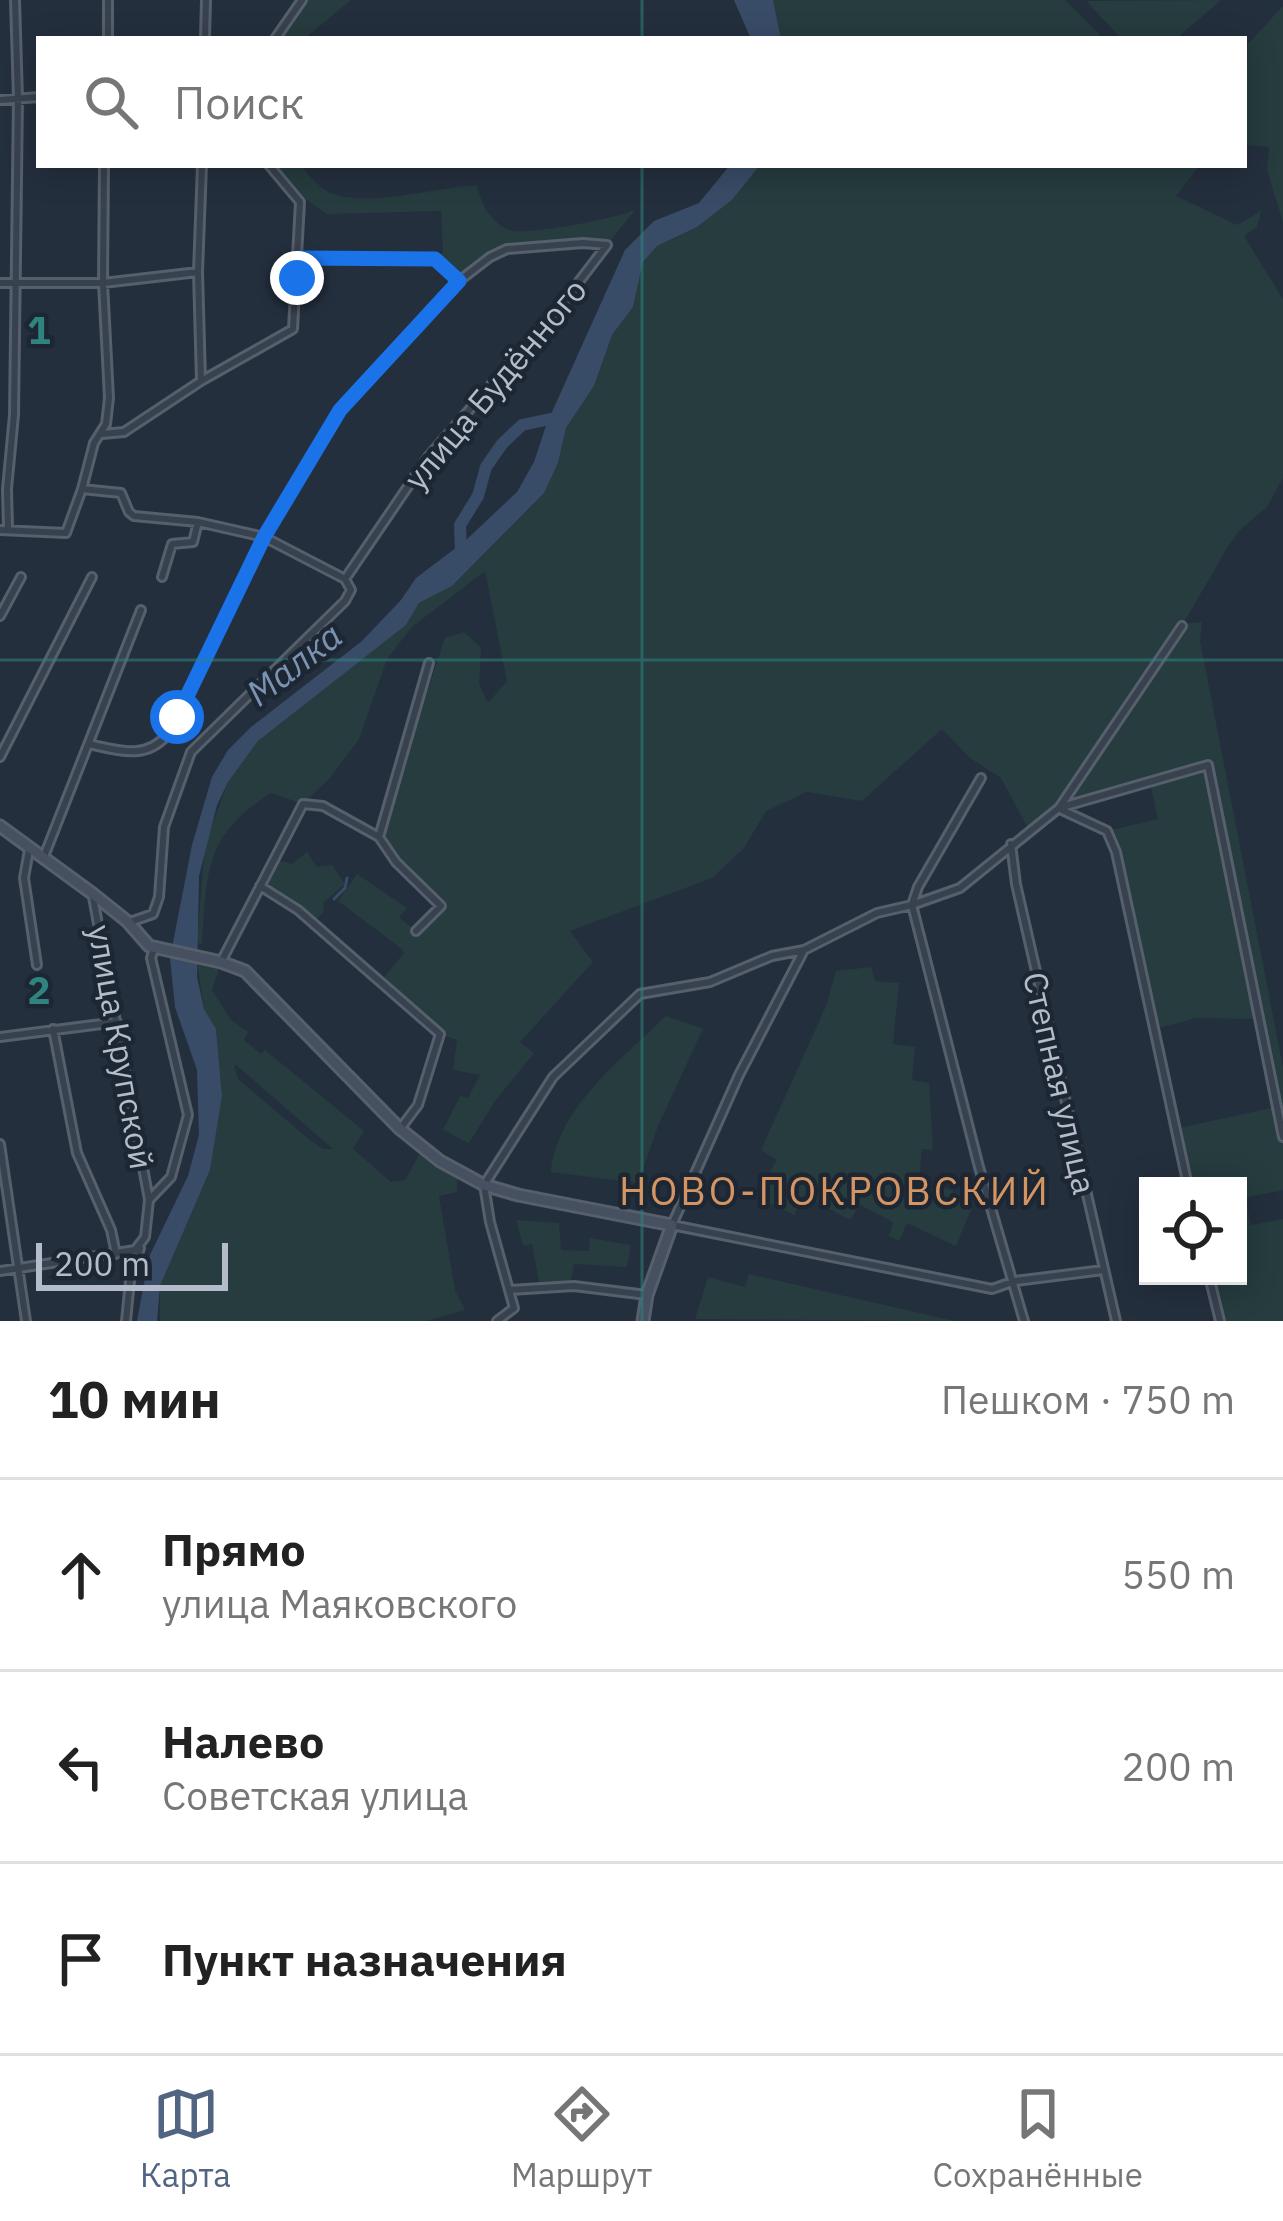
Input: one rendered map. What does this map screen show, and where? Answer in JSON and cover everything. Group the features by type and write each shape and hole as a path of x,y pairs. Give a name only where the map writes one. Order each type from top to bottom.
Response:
{"street":[{"path":"14,0 18,98 14,415 4,529 66,533 94,443 102,434 109,398 104,168"},
{"path":"108,0 108,36"},
{"path":"205,36 206,0"},
{"path":"277,36 302,0"},
{"path":"0,100 36,97"},
{"path":"201,381 202,168"},
{"path":"102,434 124,432 293,329 300,202 271,168"},
{"name":"улица Будённого","path":"128,922 153,914 159,897 164,827 190,752 345,601 351,590 346,579 428,458 607,245 507,249 490,256 459,281"},
{"path":"89,744 139,752 151,750 168,734 264,537 340,410 459,281 435,259 299,258"},
{"path":"0,283 103,283 198,272"},
{"path":"82,489 121,493 134,516 198,522 264,537 346,579"},
{"path":"162,577 172,544 193,542 198,522"},
{"path":"0,616 21,577"},
{"path":"0,757 92,577"},
{"path":"43,859 141,610"},
{"path":"496,1321 514,1308 484,1185 553,1077 640,994 710,982 772,956 804,950 877,913 960,888 1059,808 1182,626"},
{"path":"379,837 429,663"},
{"path":"1059,808 1208,765 1283,1137"},
{"path":"980,778 918,886 912,905 1024,1321"},
{"path":"215,960 303,804 322,806 379,837 396,862 441,906 416,931"},
{"path":"1059,808 1106,831 1116,852 1186,1177"},
{"path":"0,826 93,893 154,949 215,960 245,971 400,1129 440,1161 484,1185 552,1203 992,1289 1015,1281 1103,1270"},
{"name":"Степная улица","path":"1010,844 1116,1321"},
{"path":"30,849 24,878 37,965"},
{"path":"260,886 298,910 440,1034 418,1105 400,1129"},
{"name":"улица Крупской","path":"93,893 149,1200"},
{"path":"126,1321 149,1200 171,1177 188,1115 151,958 154,949"},
{"path":"644,1321 647,1295 672,1225 739,1075 804,950"},
{"path":"0,1036 117,1022"},
{"path":"53,1029 77,1153 111,1230 116,1254"},
{"path":"0,1144 26,1321"},
{"path":"0,1271 138,1248"},
{"path":"1211,1285 1220,1321"},
{"path":"510,1290 574,1286 647,1295"}],"green space":[{"path":"302,0 351,0 308,36 277,36"},
{"path":"773,0 1065,0 1101,36 780,36"},
{"path":"1221,0 1179,36 1119,36 1086,1"},
{"path":"1283,6 1283,222 1267,170 1269,147 1247,145 1248,44"},
{"path":"272,168 303,168 327,191 358,198 477,185 492,218 510,230 572,225 635,210 607,245 507,249 459,281 435,259 443,252 441,211 327,214 304,198 300,202"},
{"path":"758,168 1198,168 1176,196 1237,225 1261,211 1257,227 1244,236 1283,299 1283,478 1267,507 1227,548 1183,624 1202,622 1200,641 1283,1067 1283,1190 1247,1198 1247,1177 1186,1177 1175,1129 1276,1107 1259,1019 1196,1018 1152,1030 1116,852 1107,831 1158,819 1150,782 1059,808 1029,830 1001,778 970,758 942,729 862,801 807,792 766,811 744,848 712,878 570,931 593,962 520,1042 534,1053 469,1143 443,1130 460,1096 468,1098 480,1075 453,1070 457,1040 440,1034 380,982 404,953 402,949 338,901 357,874 407,908 399,917 416,931 441,906 396,862 379,837 445,638 464,632 481,648 479,684 488,703 507,681 485,571 412,627 387,659 359,739 330,778 303,804 271,793 233,824 213,858 202,944 197,943 205,844 228,782 258,741 406,625 419,603 452,586 544,493 558,463 566,428 594,386 612,335 633,307 643,262 657,246 697,227 732,200"},
{"path":"307,852 317,867 332,865 345,884 323,903 324,912 313,922 260,886 274,859 292,864"},
{"path":"197,962 219,969 212,990 231,1020 248,1032 244,1040 261,1054 265,1050 364,1131 353,1149 391,1182 405,1180 423,1148 458,1171 457,1192 439,1196 455,1290 465,1310 426,1321 160,1321 160,1286 210,1170 222,1096 216,1029 204,1009","holes":["236,1065 333,1149 323,1149 310,1140 238,1079"]},
{"path":"871,967 875,981 899,983 893,1044 915,1047 912,1080 929,1083 933,1150 922,1149 919,1178 975,1200 956,1246 907,1223 899,1241 889,1236 893,1222 860,1205 850,1220 804,1195 794,1215 755,1196 777,1160 761,1150 826,1006 836,971"},
{"path":"666,1016 703,1029 658,1126 638,1183 551,1172 565,1127 578,1106"},
{"path":"1247,1207 1251,1225 1283,1219 1283,1321 1220,1321 1211,1285 1247,1285"},
{"path":"516,1220 559,1223 561,1250 589,1251 590,1238 631,1245 627,1267 574,1264 570,1286 540,1288 532,1244 523,1246"},
{"path":"749,1274 954,1321 695,1319 708,1277 745,1287"}],"water":[{"path":"734,0 773,0 780,36 750,36"},
{"path":"728,168 758,168 732,200 697,227 657,246 643,262 633,307 612,335 594,386 566,428 558,463 544,493 452,586 419,603 406,625 258,741 228,782 217,805 199,876 197,977 204,1009 216,1029 222,1096 210,1170 160,1286 157,1321 137,1321 149,1257 188,1176 199,1135 197,1070 175,1007 170,958 192,845 212,777 228,750 251,727 362,641 416,578 517,492 625,250 654,221 699,203"}],"waterway":[{"path":"461,553 460,525 478,496 486,467 502,444 522,425 560,417"},
{"path":"334,899 347,878"}],"district":[{"name":"НОВО-ПОКРОВСКИЙ","path":"835,1191"}],"route":[{"path":"177,717 264,537 340,410 459,281 435,259 299,258 297,278"}],"water label":[{"name":"Малка","path":"294,664"}]}
